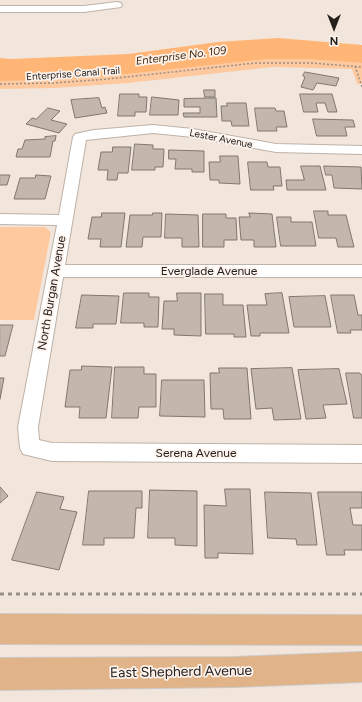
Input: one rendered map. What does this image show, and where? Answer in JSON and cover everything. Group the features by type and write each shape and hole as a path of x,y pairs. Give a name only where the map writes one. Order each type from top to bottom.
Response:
{"main road":[{"path":"0,629 362,630"},
{"name":"East Shepherd Avenue","path":"0,674 234,672 362,667"}],"street":[{"path":"0,9 84,9 117,5"},
{"name":"Lester Avenue","path":"80,137 100,133 153,129 193,133 276,148 362,150"},
{"name":"North Burgan Avenue","path":"30,448 28,428 80,137"},
{"path":"0,219 65,220"},
{"name":"Everglade Avenue","path":"56,271 362,271"},
{"name":"Serena Avenue","path":"30,448 52,452 362,454"}],"path":[{"name":"Enterprise Canal Trail","path":"0,84 53,83 108,79 254,63 311,62 362,67"},
{"path":"355,66 362,87"},
{"path":"0,594 362,594"}],"shaded area":[{"path":"268,59 306,59 362,63 362,84 357,84 352,69 273,67 128,83 55,88 0,89 0,81 99,77"},
{"path":"0,227 45,227 51,232 34,320 0,320"}],"water":[{"name":"Enterprise No. 109","path":"278,38 362,45 362,63 306,59 268,59 99,77 0,81 0,58 11,59 128,54 218,42"}],"building":[{"path":"305,72 339,78 336,86 317,83 313,90 301,87 305,77 303,76"},
{"path":"204,90 215,90 215,97 205,97"},
{"path":"120,94 139,94 139,97 147,97 146,112 135,112 135,116 118,116"},
{"path":"300,94 332,94 337,112 328,112 325,103 316,103 318,112 304,112"},
{"path":"152,97 179,100 178,115 150,115"},
{"path":"99,98 102,108 105,107 107,113 75,118 71,100"},
{"path":"216,98 217,117 184,117 183,113 200,113 200,107 184,107 184,99"},
{"path":"227,103 246,103 249,126 232,126 231,121 222,121 221,106 227,106"},
{"path":"48,108 60,111 51,120 67,124 59,133 26,124 32,118 36,119"},
{"path":"255,108 275,108 276,111 284,111 287,127 276,127 277,131 258,131"},
{"path":"313,119 353,120 355,127 345,127 347,136 317,136"},
{"path":"56,136 55,141 53,141 50,157 16,157 18,149 22,149 25,140 45,139 45,137"},
{"path":"135,144 153,145 153,149 164,149 163,167 155,167 155,170 132,170"},
{"path":"113,147 131,147 128,173 118,173 117,180 107,180 108,170 98,170 101,152 112,152"},
{"path":"169,150 204,151 204,172 192,172 192,169 175,169 176,159 169,159"},
{"path":"220,156 238,156 240,184 219,183 219,180 210,180 209,162 220,162"},
{"path":"248,162 267,162 268,167 280,167 282,186 273,186 274,190 251,190"},
{"path":"301,166 320,166 326,190 287,190 286,180 304,180"},
{"path":"324,166 361,167 362,189 334,188 332,175 326,175"},
{"path":"0,175 10,175 7,185 0,185"},
{"path":"36,175 51,176 45,199 14,199 20,178 35,178"},
{"path":"314,211 328,211 328,215 346,215 354,247 338,247 336,238 319,238"},
{"path":"102,213 125,213 121,247 100,247 101,239 88,239 92,217 101,217"},
{"path":"153,213 162,213 161,237 143,237 142,247 126,247 130,215 152,215"},
{"path":"249,213 272,214 276,247 254,247 254,240 241,240 239,217 250,217"},
{"path":"166,214 198,215 199,247 182,247 182,238 165,238"},
{"path":"203,214 226,214 226,218 236,218 237,240 224,240 224,247 203,247"},
{"path":"277,217 291,217 291,222 312,222 316,246 281,246"},
{"path":"124,293 149,293 149,297 159,297 158,327 144,327 144,323 121,323"},
{"path":"177,293 201,293 201,336 174,335 174,329 162,329 164,301 177,301"},
{"path":"282,293 289,333 260,333 260,336 251,336 247,305 267,305 265,294"},
{"path":"205,294 223,294 223,305 243,305 246,337 234,337 234,334 206,334"},
{"path":"82,295 119,296 116,324 93,324 93,328 76,328"},
{"path":"331,295 354,295 358,315 362,315 362,330 350,330 351,333 338,333"},
{"path":"325,296 331,327 294,327 289,297"},
{"path":"0,325 13,325 5,356 0,356"},
{"path":"82,366 112,367 106,418 79,418 80,407 65,407 70,370 81,370"},
{"path":"115,367 144,367 144,374 156,374 156,407 139,407 138,418 112,418"},
{"path":"219,368 247,368 251,419 224,419 223,409 211,409 210,373 219,373"},
{"path":"292,368 301,419 274,420 272,408 256,409 251,369"},
{"path":"339,369 347,404 323,405 326,418 306,419 298,370"},
{"path":"346,373 360,373 362,375 362,418 354,418"},
{"path":"0,378 4,378 0,399"},
{"path":"162,380 204,380 205,417 160,416"},
{"path":"0,487 8,496 0,503"},
{"path":"225,489 250,489 253,554 218,553 218,558 205,558 204,505 226,506"},
{"path":"150,490 197,491 197,546 175,545 175,538 148,538"},
{"path":"89,491 142,491 142,508 136,508 134,538 104,538 104,545 83,545"},
{"path":"37,492 64,497 60,509 77,512 59,570 12,560"},
{"path":"265,492 311,493 317,545 297,545 296,539 268,538"},
{"path":"318,492 362,492 362,508 350,508 353,525 362,525 362,550 344,550 345,555 327,555"}]}
